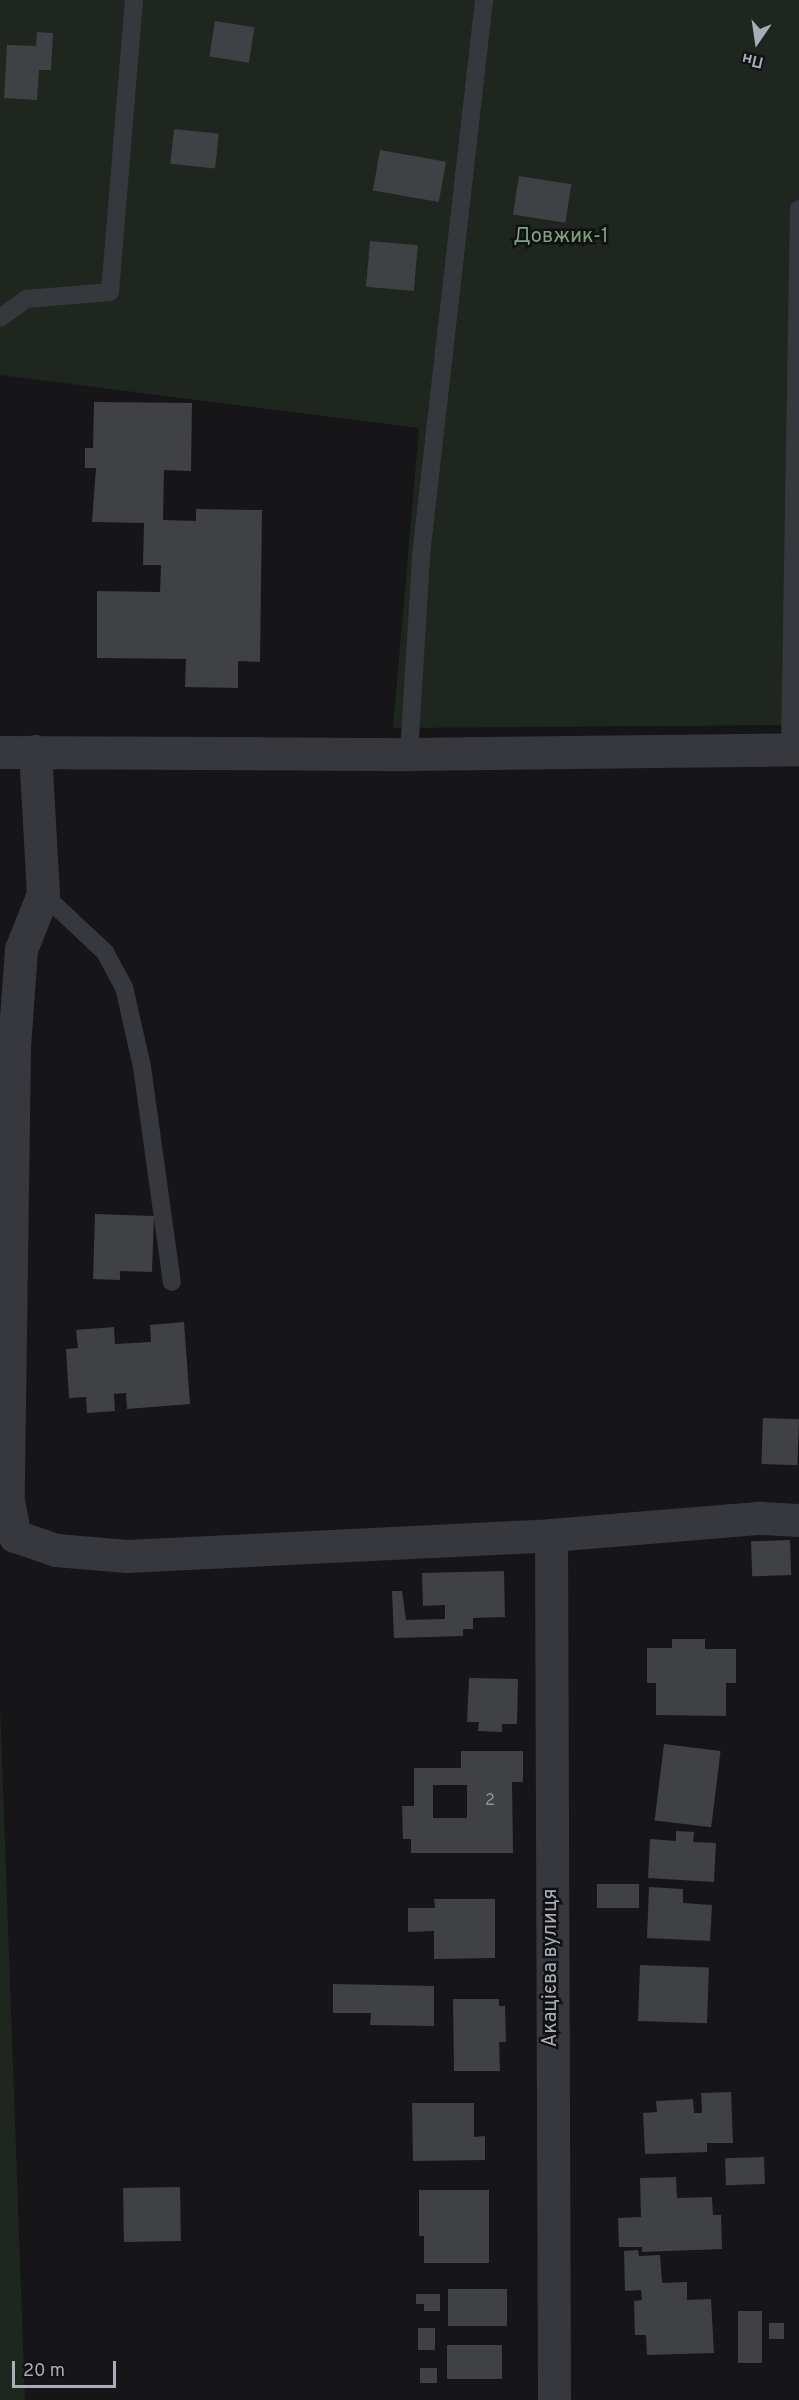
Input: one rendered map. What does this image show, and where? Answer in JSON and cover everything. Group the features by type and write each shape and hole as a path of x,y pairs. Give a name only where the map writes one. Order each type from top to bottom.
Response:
{"street":[{"path":"794,749 409,754 10,747 43,894 21,950 14,1046 8,1502 15,1536 56,1550 127,1557 551,1535 760,1518 799,1520"},
{"name":"Акацієва вулиця","path":"551,1535 554,2400"}],"lane":[{"path":"0,318 27,298 110,292 134,0"},
{"path":"409,754 421,555 484,0"},
{"path":"794,749 799,209"},
{"path":"43,894 105,952 124,987 142,1067 172,1282"}],"green space":[{"name":"Довжик-1","path":"0,0 799,0 799,725 393,728 419,428 0,375"},
{"path":"0,1704 25,2400 0,2400"}],"building":[{"path":"215,21 255,27 249,63 209,57"},
{"path":"37,32 53,33 51,70 39,70 37,100 4,98 7,45 36,46"},
{"path":"174,129 219,134 215,169 170,164"},
{"path":"380,150 446,162 439,202 373,190"},
{"path":"519,176 571,184 565,223 513,215"},
{"path":"370,241 418,245 414,291 366,287"},
{"path":"94,402 192,403 191,471 164,470 163,520 196,521 196,509 262,510 260,662 238,661 238,688 185,687 186,659 97,658 97,591 160,592 161,565 143,565 144,523 92,522 96,468 85,468 85,448 93,448"},
{"path":"95,1214 154,1216 152,1272 120,1271 120,1280 93,1279"},
{"path":"184,1322 190,1404 127,1409 126,1393 114,1394 115,1411 87,1413 86,1397 69,1398 66,1349 78,1348 76,1330 114,1327 115,1344 151,1342 150,1325"},
{"path":"763,1418 799,1419 797,1465 761,1464"},
{"path":"790,1540 791,1575 752,1576 751,1541"},
{"path":"504,1571 505,1617 473,1618 473,1629 463,1629 463,1636 394,1638 392,1591 402,1591 406,1620 445,1619 445,1605 423,1606 422,1573"},
{"path":"672,1639 705,1639 705,1649 736,1649 736,1683 726,1683 726,1716 656,1715 656,1683 647,1683 647,1648 672,1648"},
{"path":"469,1678 518,1679 517,1724 502,1724 502,1732 478,1731 479,1722 467,1722"},
{"path":"664,1744 721,1751 711,1827 655,1820"},
{"path":"461,1751 523,1751 523,1782 512,1782 513,1853 411,1853 411,1839 403,1839 402,1806 414,1806 414,1768 461,1768","holes":["433,1785 467,1785 467,1818 433,1818"]},
{"path":"676,1831 694,1832 693,1842 716,1843 714,1882 648,1878 650,1839 676,1841"},
{"path":"597,1884 639,1884 639,1908 597,1908"},
{"path":"649,1887 683,1889 683,1903 712,1905 710,1941 647,1938"},
{"path":"434,1899 495,1899 495,1958 434,1959 434,1931 408,1932 408,1908 435,1908"},
{"path":"640,1965 709,1967 707,2023 638,2021"},
{"path":"333,1984 434,1986 434,2026 370,2025 371,2013 333,2013"},
{"path":"453,1999 499,1999 499,2006 505,2006 506,2042 499,2042 500,2071 454,2071"},
{"path":"731,2092 733,2143 707,2143 707,2152 645,2154 643,2113 657,2112 656,2101 693,2099 694,2113 702,2113 701,2093"},
{"path":"412,2103 474,2103 474,2137 485,2136 485,2160 413,2161"},
{"path":"764,2157 765,2184 726,2185 725,2158"},
{"path":"676,2177 677,2198 712,2197 713,2215 721,2215 722,2249 642,2252 642,2247 619,2247 618,2218 641,2217 640,2178"},
{"path":"180,2187 181,2241 124,2242 123,2188"},
{"path":"419,2190 489,2190 489,2263 424,2263 424,2236 419,2236"},
{"path":"638,2250 639,2256 660,2255 662,2283 687,2282 687,2300 711,2299 714,2353 647,2355 646,2335 635,2335 634,2301 642,2300 641,2290 625,2291 624,2251"},
{"path":"448,2289 507,2289 507,2326 448,2326"},
{"path":"416,2294 440,2294 440,2311 424,2311 424,2304 416,2304"},
{"path":"738,2311 762,2311 762,2363 738,2363"},
{"path":"769,2323 784,2323 784,2339 769,2339"},
{"path":"418,2328 435,2328 435,2350 418,2350"},
{"path":"447,2345 502,2345 502,2379 447,2379"},
{"path":"420,2368 437,2368 437,2383 420,2383"}]}
